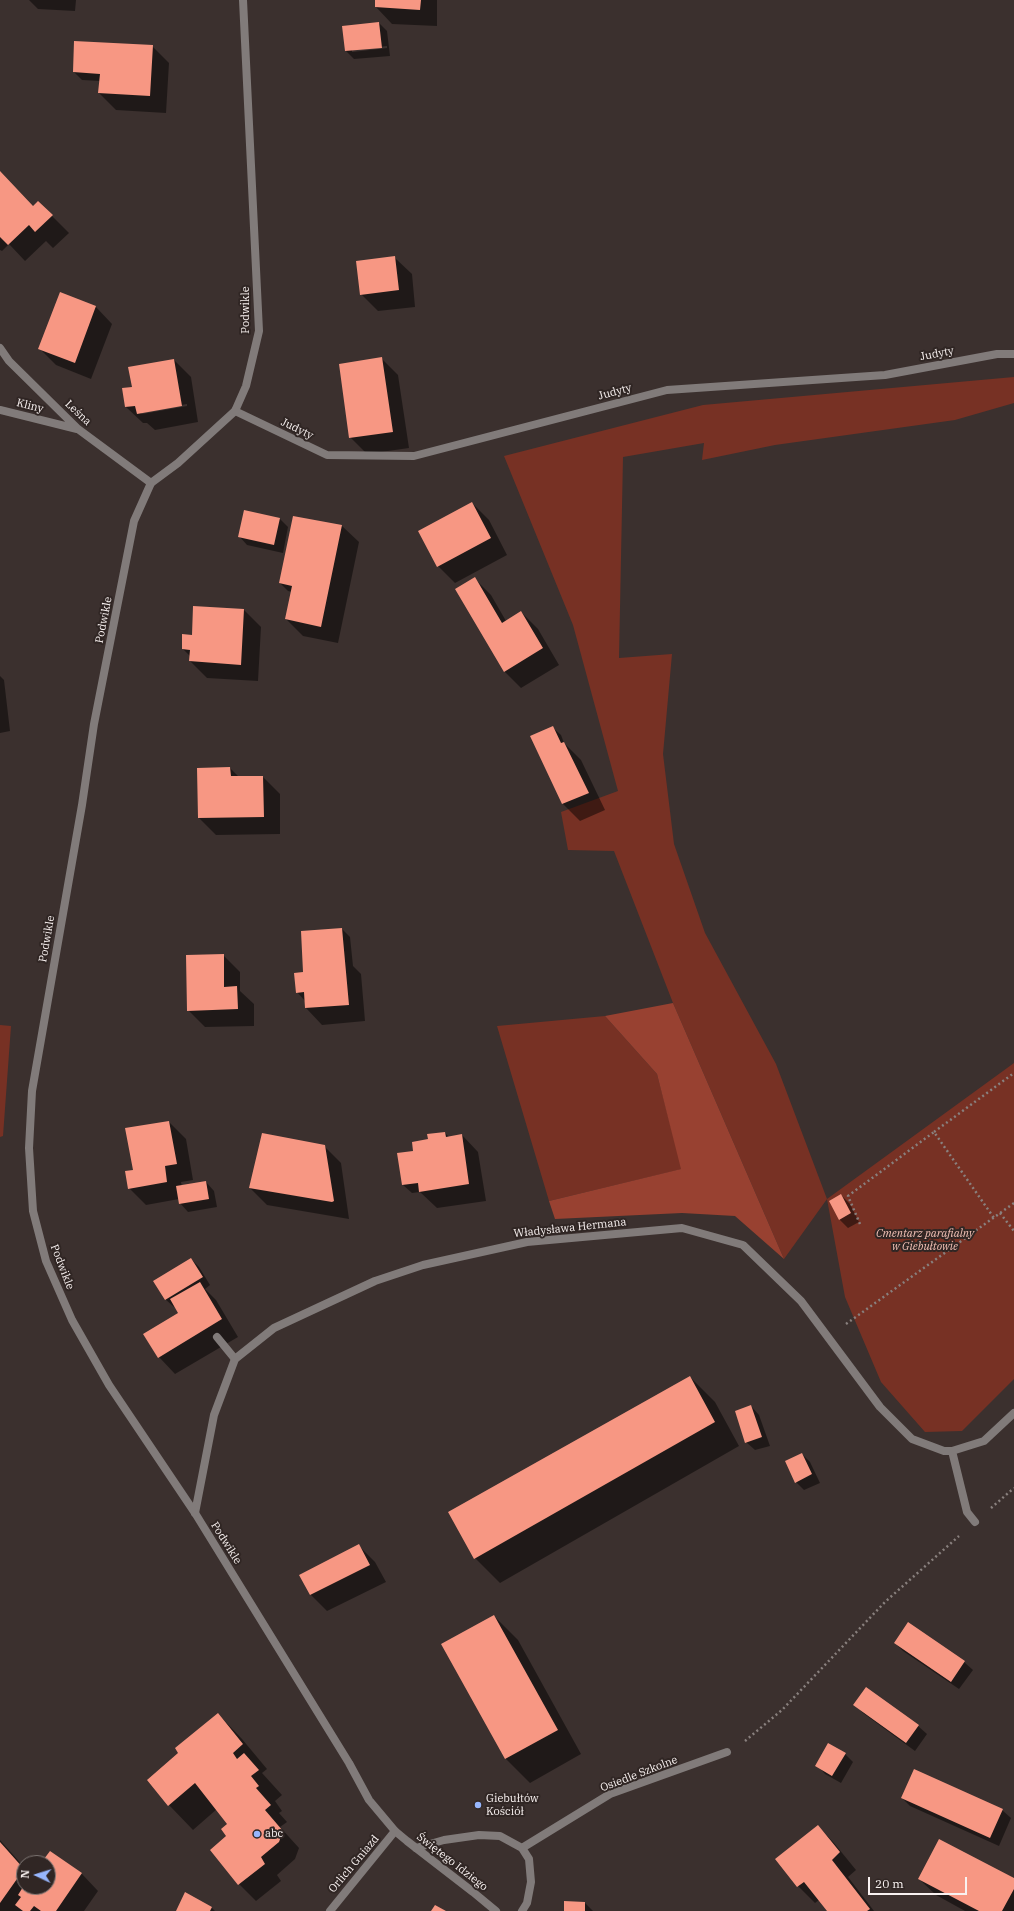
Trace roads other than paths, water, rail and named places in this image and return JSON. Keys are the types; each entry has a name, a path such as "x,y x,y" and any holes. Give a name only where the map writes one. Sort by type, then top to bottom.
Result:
{"street":[{"name":"Podwikle","path":"243,0 259,331 246,386 235,411 178,463 151,483 134,521 94,724 83,798 32,1091 29,1148 33,1211 46,1260 72,1320 109,1384 194,1513 349,1763 369,1800 395,1831"},
{"name":"Leśna","path":"0,348 9,361 78,429 151,483"},
{"name":"Judyty","path":"235,411 327,455 414,456 667,390 886,375 997,354 1014,354"},
{"name":"Kliny","path":"0,410 78,429"},
{"name":"Władysława Hermana","path":"235,1359 274,1328 375,1281 423,1265 527,1242 682,1228 743,1244 801,1301 880,1407 912,1439 944,1451 952,1451 984,1441 1014,1413"},
{"path":"194,1513 214,1415 235,1359 217,1337"},
{"path":"952,1451 967,1512 975,1522"},
{"name":"Osiedle Szkolne","path":"522,1848 610,1794 727,1752"},
{"name":"Świętego Idziego","path":"395,1831 496,1911"},
{"name":"Orlich Gniazd","path":"330,1911 395,1831"},
{"path":"416,1848 444,1840 479,1835 500,1836 522,1848 529,1859 531,1882 527,1904 522,1911"}],"place":[{"name":"Giebułtów Kościół","path":"478,1805"},
{"name":"abc","path":"257,1834"}],"park label":[{"name":"Cmentarz parafialny w Giebułtowie","path":"925,1240"}]}
